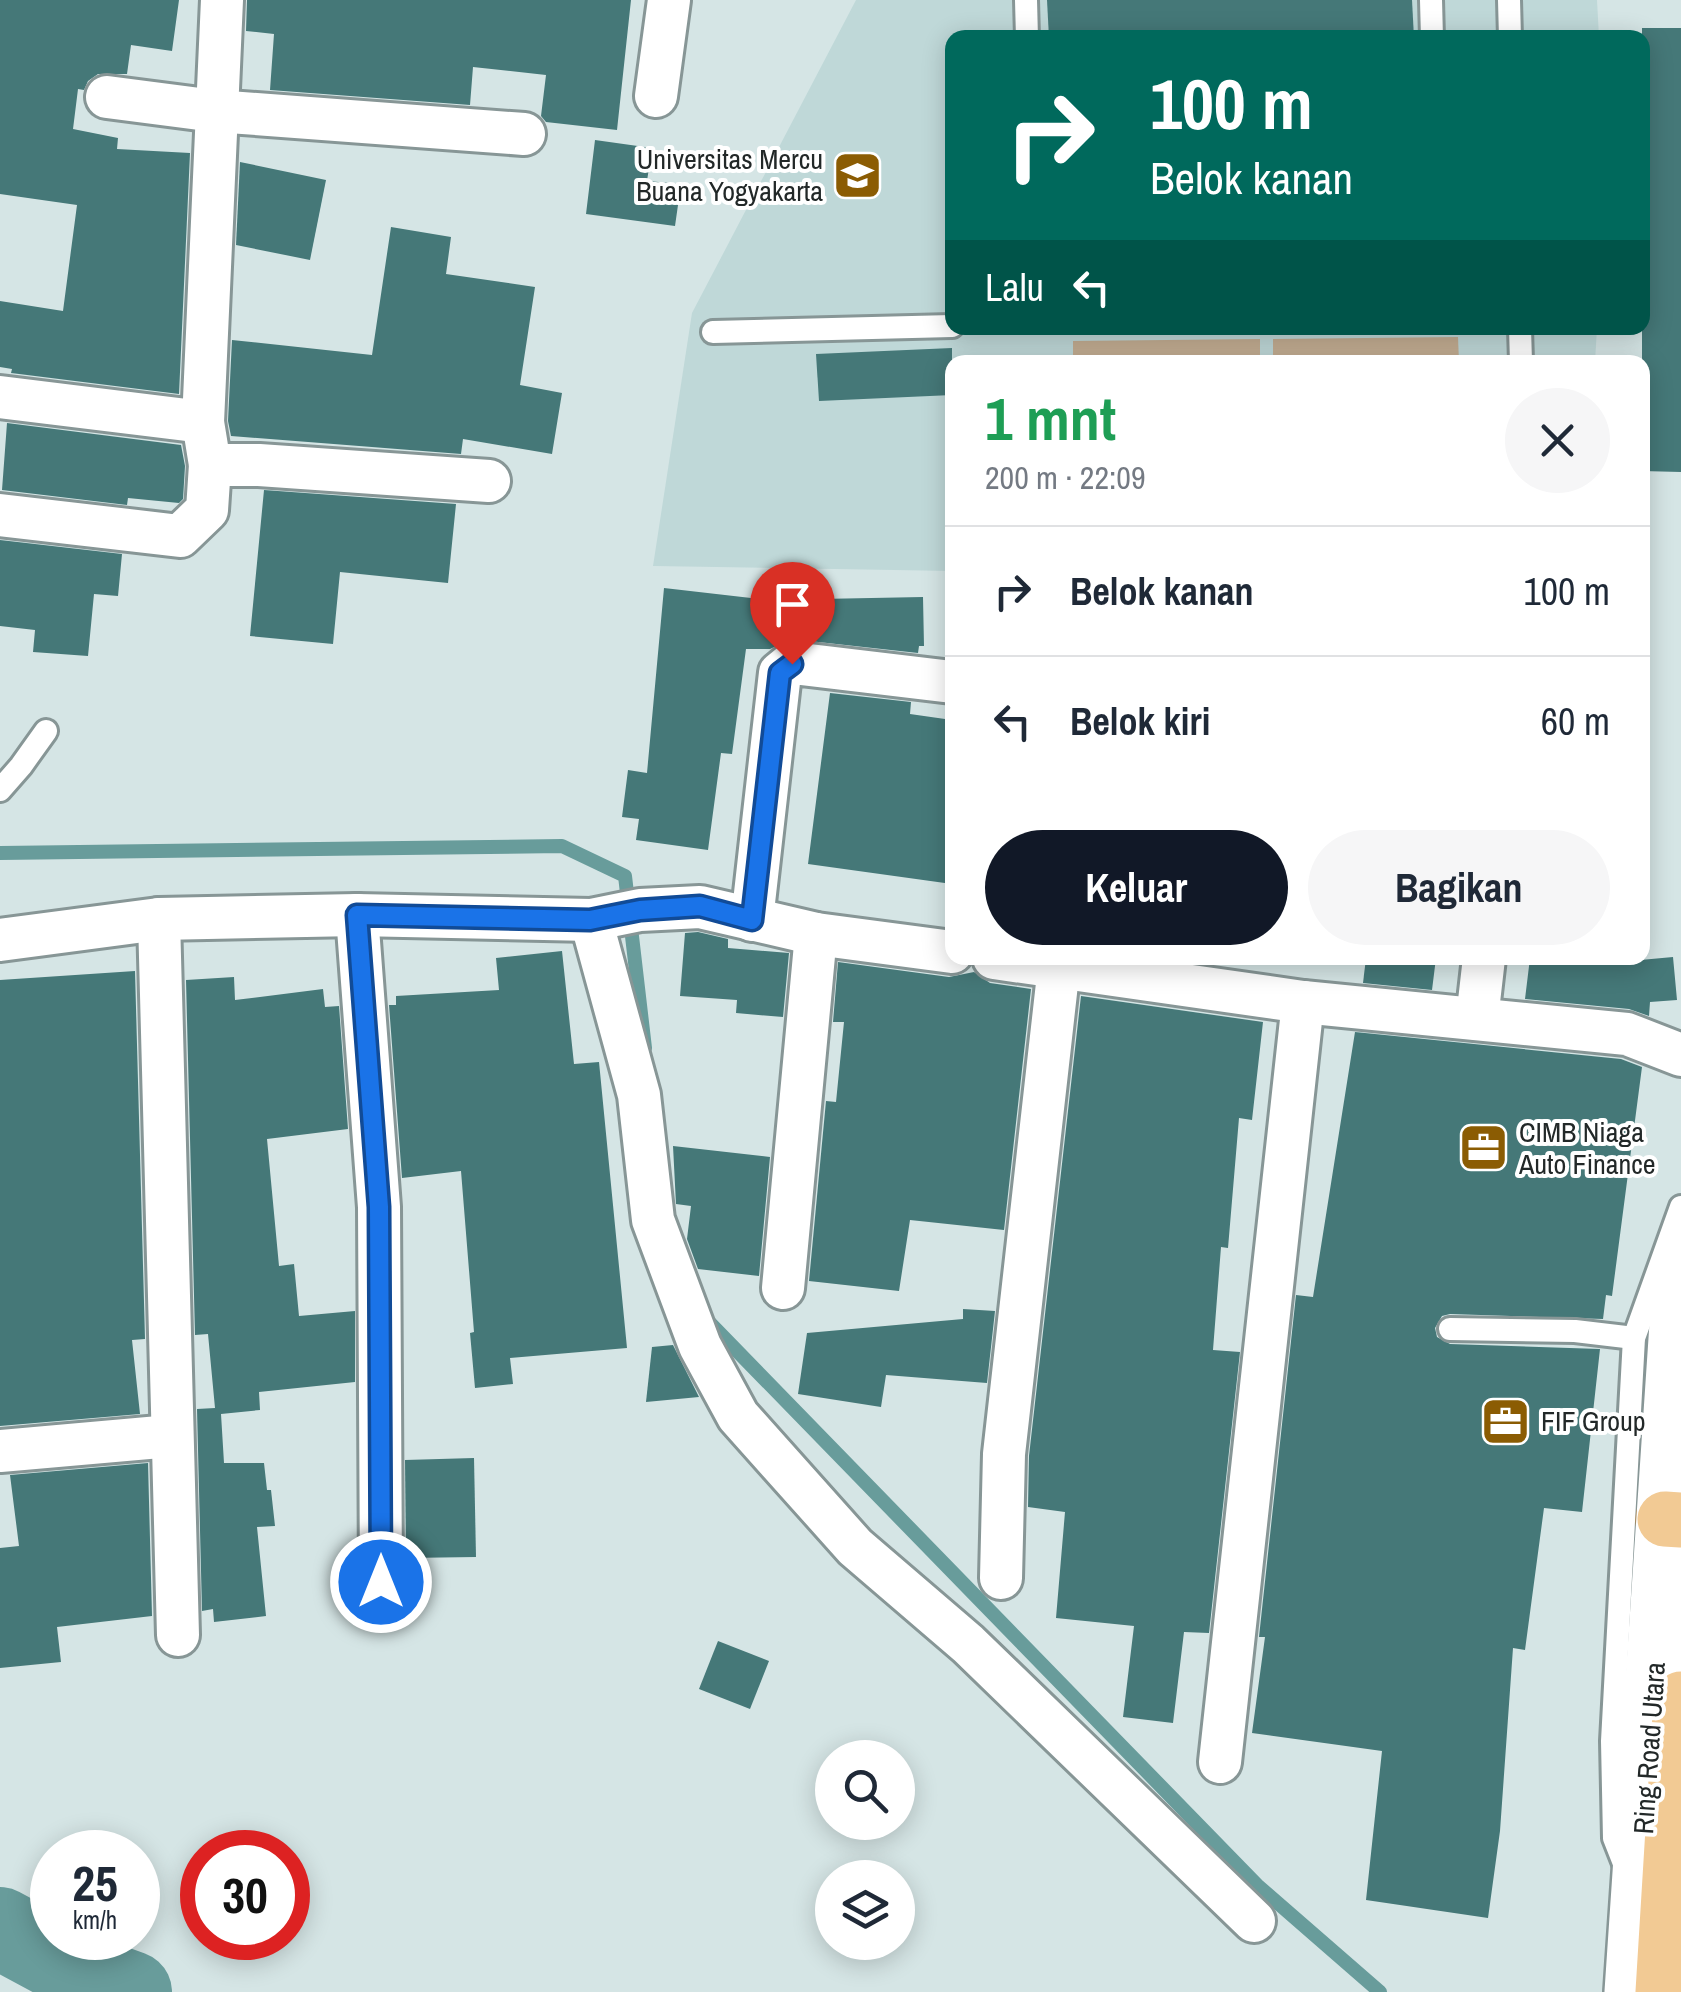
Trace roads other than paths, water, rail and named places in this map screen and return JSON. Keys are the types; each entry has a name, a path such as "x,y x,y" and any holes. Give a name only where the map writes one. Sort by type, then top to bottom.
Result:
{"highway":[{"path":"1648,1985 1681,1699"}],"street":[{"path":"0,515 180,536 207,510 210,465 204,422 222,0"},
{"path":"656,96 669,0"},
{"path":"107,96 216,111 524,134"},
{"path":"0,397 204,422"},
{"path":"210,465 259,464 490,480"},
{"path":"752,920 780,673 792,664 802,664 945,681"},
{"path":"0,940 159,919 357,915 590,920 640,910 700,906 816,934 945,951"},
{"path":"357,915 379,1207 381,1582"},
{"path":"159,919 178,1634"},
{"path":"590,920 639,1095 653,1220 700,1346 738,1416 856,1547 968,1644 1254,1921"},
{"path":"783,1288 816,934"},
{"path":"1051,965 1303,1002 1627,1034 1681,1055"},
{"path":"1477,1019 1483,965"},
{"path":"1001,1578 1004,1454 1059,966"},
{"path":"1220,1762 1303,1002"},
{"name":"Ring Road Utara","path":"1648,1985 1638,1897 1673,1519 1681,1265"},
{"path":"0,1451 171,1436"}],"lane":[{"path":"1026,0 1026,30"},
{"path":"1431,0 1432,30"},
{"path":"1508,0 1510,30"},
{"path":"713,332 945,326"},
{"path":"0,790 46,731"},
{"path":"1638,1897 1614,1838 1612,1741 1634,1338 1681,1207"},
{"path":"1450,1329 1575,1331 1634,1338"}],"waterway":[{"path":"0,853 562,846 625,876 645,1048"},
{"path":"705,1318 1257,1885 1380,1992"},
{"path":"0,1928 95,1979 131,1992"}],"place":[{"name":"Universitas Mercu Buana Yogyakarta","path":"858,175"},
{"name":"CIMB Niaga Auto Finance","path":"1484,1148"},
{"name":"FIF Group","path":"1506,1421"}]}
